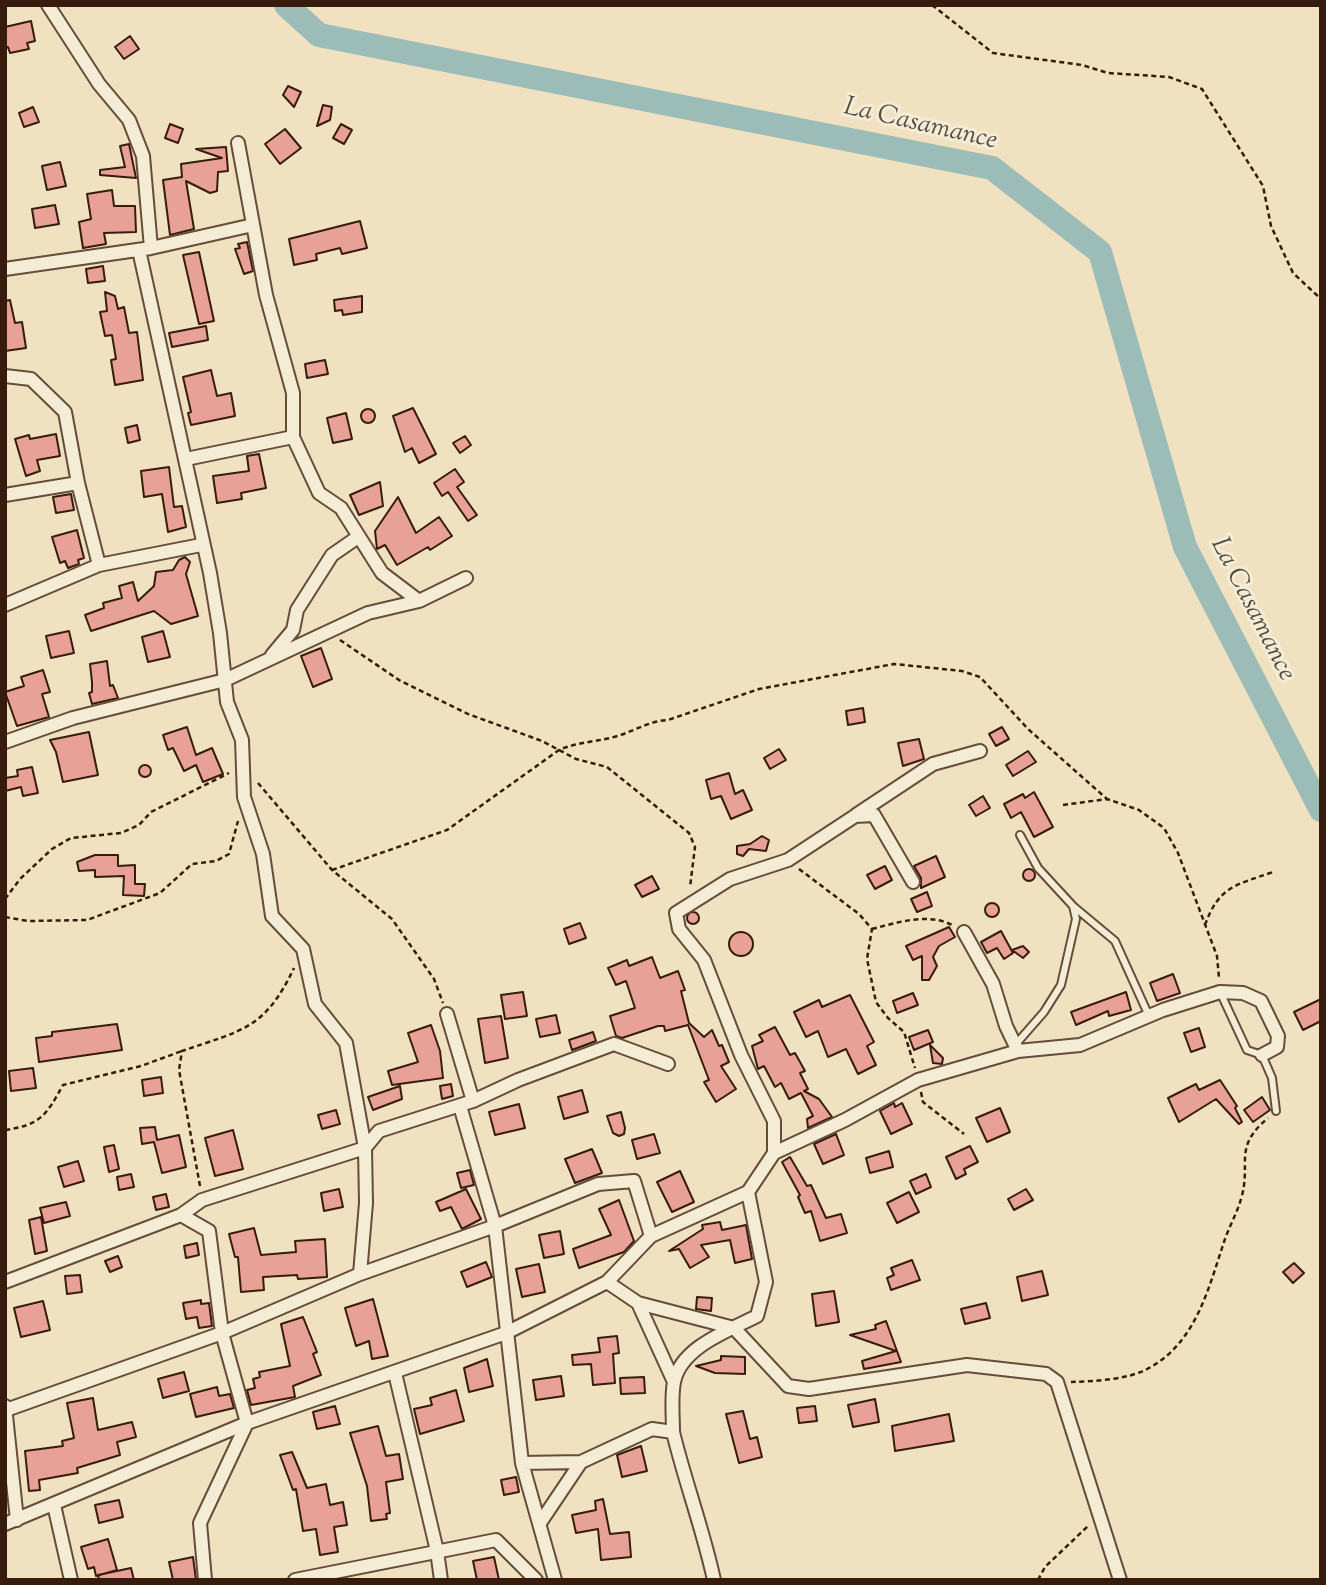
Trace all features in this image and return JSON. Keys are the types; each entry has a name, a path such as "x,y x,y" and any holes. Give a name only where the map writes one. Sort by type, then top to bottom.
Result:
{"street":[{"path":"48,5 99,84 129,120 143,156 145,249 220,634 227,702 242,740 244,797 262,854 272,916 303,949 315,1004 346,1043 365,1148 366,1203 360,1274"},
{"path":"238,143 266,295 293,393 293,436 319,493 341,508 382,573 419,601"},
{"path":"5,269 145,249 254,225"},
{"path":"5,376 31,379 65,412 78,483 99,565"},
{"path":"186,459 293,436"},
{"path":"5,495 78,483"},
{"path":"270,658 293,630 297,610 332,555 358,537"},
{"path":"5,605 99,565 201,545"},
{"path":"5,742 73,718 225,680 368,613 419,601 466,578"},
{"path":"774,1153 774,1121 741,1055 704,960 680,929 676,913 730,879 788,860 933,764 980,751"},
{"path":"855,816 874,815 913,882"},
{"path":"964,932 993,984 1016,1048"},
{"path":"651,1236 634,1181 598,1184 495,1226 360,1274 222,1333 6,1408 11,1522 247,1423 506,1333 607,1282 651,1236 748,1192 774,1153 845,1120 918,1080 1016,1048 1080,1045 1149,1016 1220,992 1243,993 1261,1000 1278,1036 1277,1047 1262,1055"},
{"path":"447,1014 495,1226 523,1463 555,1580"},
{"path":"5,1282 181,1215 202,1200 365,1148 379,1131 466,1104 518,1080 614,1044 668,1064"},
{"path":"712,1576 705,1533 682,1469 673,1432 674,1382 683,1361 712,1339 757,1316 766,1282 748,1192"},
{"path":"181,1215 209,1231 222,1333 247,1423 200,1523 205,1580"},
{"path":"607,1282 638,1303 734,1328 788,1386 809,1389 967,1365 1046,1374 1057,1382 1120,1580"},
{"path":"638,1303 674,1382"},
{"path":"395,1373 437,1550 441,1580"},
{"path":"523,1463 581,1462 652,1429 673,1432"},
{"path":"540,1523 581,1462"},
{"path":"54,1505 71,1580"},
{"path":"295,1580 496,1540 536,1580"}],"lane":[{"path":"1020,835 1038,868 1073,906 1115,941 1149,1016"},
{"path":"1016,1048 1061,985 1076,919 1073,906"},
{"path":"1220,992 1247,1049 1262,1055 1272,1078 1276,1111"}],"path":[{"path":"932,5 993,53 1082,65 1108,73 1169,77 1202,89 1264,186 1271,226 1293,273 1321,299"},
{"path":"326,631 399,680 468,714 559,750 576,760 607,767 690,833 695,848 688,905"},
{"path":"332,870 447,830 559,750 577,742 615,737 652,721 668,720 759,689 894,664 962,671 981,677 1028,729 1107,799 1139,810 1164,828 1178,853 1217,956 1220,992"},
{"path":"5,899 20,879 44,856 71,838 121,833 139,824 151,812 243,766 332,870 392,919 434,979 447,1014"},
{"path":"1063,805 1107,799"},
{"path":"5,917 28,921 87,920 160,894 192,864 216,861 229,854 238,820"},
{"path":"788,860 859,914 872,929"},
{"path":"1205,925 1214,901 1238,884 1273,873"},
{"path":"872,929 907,920 941,919 964,932"},
{"path":"872,929 867,958 876,1002 888,1018 904,1032 923,1102 964,1135"},
{"path":"5,1130 30,1126 46,1113 63,1085 141,1066 233,1034 266,1015 279,999 303,949"},
{"path":"182,1051 179,1070 202,1200"},
{"path":"1057,1382 1099,1380 1148,1369 1179,1346 1207,1296 1242,1197 1244,1154 1252,1131 1276,1111"},
{"path":"1038,1580 1045,1567 1100,1515"}],"building":[{"path":"31,21 35,41 27,43 29,49 10,53 8,47 5,48 5,27"},
{"path":"130,36 139,49 124,59 115,47"},
{"path":"288,86 301,92 294,107 283,95"},
{"path":"323,105 332,107 330,120 317,126"},
{"path":"33,107 39,122 24,127 19,113"},
{"path":"170,124 183,129 178,143 165,138"},
{"path":"341,124 352,130 344,144 333,138"},
{"path":"285,129 301,148 280,164 265,144"},
{"path":"129,144 136,178 100,175 100,170 125,167 120,146"},
{"path":"226,147 228,171 218,172 217,191 210,193 186,181 194,229 170,235 163,180 182,177 181,164 222,158 196,149"},
{"path":"60,162 66,186 47,190 42,166"},
{"path":"112,190 114,206 135,206 136,232 104,233 106,244 83,248 79,222 91,219 87,194"},
{"path":"55,205 59,224 35,228 32,209"},
{"path":"360,221 367,248 342,254 340,248 316,254 317,260 294,265 289,239"},
{"path":"247,242 253,271 244,274 235,249 240,248 238,244"},
{"path":"199,252 214,321 199,324 183,255"},
{"path":"103,266 105,281 88,283 86,269"},
{"path":"105,292 115,296 118,309 124,307 129,333 137,332 143,380 115,385 111,360 116,359 112,335 105,336 100,312 107,311"},
{"path":"362,296 362,312 343,315 342,310 335,311 334,300"},
{"path":"10,300 15,323 22,322 26,348 5,351 5,301"},
{"path":"206,326 208,340 172,347 169,333"},
{"path":"325,360 328,374 307,378 305,364"},
{"path":"211,370 217,396 231,393 235,416 191,425 188,413 191,412 183,377"},
{"path":"413,408 436,454 419,463 412,448 405,452 393,416"},
{"path":"368,409 373,411 373,421 368,423 363,421 361,416 363,411"},
{"path":"346,413 352,439 333,443 327,418"},
{"path":"137,425 140,440 128,443 125,428"},
{"path":"56,434 60,456 37,460 40,471 26,476 15,439 29,435 30,439"},
{"path":"465,436 471,445 460,453 453,443"},
{"path":"259,454 266,488 241,493 242,499 217,503 213,476 249,471 247,456"},
{"path":"169,467 174,507 182,506 186,527 168,532 162,494 144,497 141,471"},
{"path":"455,469 464,482 457,487 477,515 468,521 448,492 442,496 434,483"},
{"path":"380,482 383,506 359,515 350,495"},
{"path":"71,494 74,510 56,513 53,497"},
{"path":"398,497 416,533 439,517 452,536 430,550 428,547 397,565 385,545 377,549 375,531"},
{"path":"77,530 84,558 78,560 79,564 68,568 65,561 60,563 52,537"},
{"path":"185,557 190,562 186,574 198,616 171,624 154,611 91,631 85,615 104,608 103,603 122,598 119,586 133,582 138,601 154,586 156,572 173,570 179,560"},
{"path":"69,631 74,653 51,658 46,636"},
{"path":"163,631 170,657 148,662 142,637"},
{"path":"321,648 332,679 313,687 301,656"},
{"path":"107,661 110,686 113,685 118,698 92,704 89,693 92,692 90,664"},
{"path":"43,670 50,692 42,694 49,717 17,726 5,692 24,686 21,677"},
{"path":"863,708 865,722 848,725 846,711"},
{"path":"187,727 196,755 212,748 223,774 203,782 196,765 184,771 173,748 168,750 163,735"},
{"path":"1002,727 1009,739 996,746 989,734"},
{"path":"89,732 98,775 63,782 56,752 50,740"},
{"path":"919,739 924,759 903,766 898,743"},
{"path":"779,749 786,760 770,769 764,758"},
{"path":"1028,751 1036,762 1013,776 1006,765"},
{"path":"145,765 151,771 145,777 139,771"},
{"path":"32,767 38,793 23,796 21,787 5,791 5,778 18,776 17,770"},
{"path":"729,773 735,794 743,790 752,810 731,819 721,796 711,799 706,780"},
{"path":"1034,792 1053,827 1034,837 1021,812 1011,818 1004,804 1023,794 1025,798"},
{"path":"983,796 990,808 976,816 969,805"},
{"path":"762,836 769,840 766,851 749,849 743,856 737,854 737,846 750,844"},
{"path":"95,855 118,855 118,866 135,865 135,884 145,884 144,896 123,895 124,876 95,877 95,870 79,871 77,862"},
{"path":"936,856 945,877 921,888 921,878 914,866"},
{"path":"885,866 892,880 875,889 867,875"},
{"path":"1029,869 1035,875 1029,881 1023,875"},
{"path":"652,876 659,889 642,897 635,885"},
{"path":"927,892 932,906 917,912 911,899"},
{"path":"992,903 997,905 997,915 992,917 987,915 985,910 987,905"},
{"path":"693,912 699,918 693,924 687,918"},
{"path":"580,923 586,938 569,944 564,929"},
{"path":"949,927 955,937 939,946 933,957 937,966 929,980 922,980 922,956 913,960 906,946"},
{"path":"1001,931 1013,953 1004,959 997,948 987,953 981,942"},
{"path":"736,932 746,932 753,939 753,949 746,956 736,956 729,949 729,939"},
{"path":"1023,946 1029,952 1023,958 1012,950"},
{"path":"652,957 660,978 678,971 685,990 681,991 689,1023 704,1037 712,1030 719,1046 722,1045 729,1062 721,1066 736,1089 716,1102 704,1082 709,1080 688,1025 665,1031 664,1026 658,1026 622,1038 616,1036 610,1016 635,1008 626,981 616,985 608,968 627,960 629,966"},
{"path":"1173,974 1180,993 1157,1001 1150,983"},
{"path":"523,992 527,1016 505,1019 501,995"},
{"path":"1126,992 1131,1010 1109,1016 1108,1011 1076,1025 1071,1012"},
{"path":"913,993 918,1005 897,1013 893,1001"},
{"path":"850,995 874,1042 867,1046 876,1065 858,1074 846,1049 828,1057 818,1031 806,1037 794,1012 819,1000 822,1007"},
{"path":"1321,999 1321,1021 1303,1030 1294,1012"},
{"path":"556,1015 560,1033 540,1037 536,1019"},
{"path":"501,1016 508,1058 485,1063 478,1019"},
{"path":"117,1024 122,1050 39,1062 36,1038 52,1036 52,1032"},
{"path":"431,1025 440,1051 443,1078 392,1085 388,1071 418,1062 408,1033"},
{"path":"775,1027 790,1055 795,1053 805,1071 800,1073 808,1089 804,1091 819,1099 832,1117 808,1128 807,1119 813,1116 801,1093 789,1099 781,1083 775,1087 764,1066 758,1069 752,1046 763,1041 759,1035"},
{"path":"1199,1028 1205,1047 1191,1052 1184,1033"},
{"path":"928,1030 933,1042 914,1050 909,1037"},
{"path":"593,1032 596,1041 572,1050 569,1040"},
{"path":"930,1045 943,1058 942,1064 933,1063"},
{"path":"33,1068 36,1088 11,1091 9,1071"},
{"path":"161,1077 163,1093 144,1096 142,1080"},
{"path":"1220,1080 1237,1106 1235,1108 1242,1122 1239,1124 1216,1099 1179,1122 1168,1098 1196,1084 1199,1090"},
{"path":"451,1084 453,1096 442,1099 440,1086"},
{"path":"400,1086 402,1099 373,1110 368,1097"},
{"path":"582,1090 588,1112 564,1119 558,1097"},
{"path":"1262,1097 1270,1110 1253,1122 1244,1110"},
{"path":"894,1103 895,1107 902,1103 912,1124 891,1134 880,1111"},
{"path":"519,1104 525,1128 495,1135 489,1112"},
{"path":"1000,1108 1010,1132 987,1142 976,1118"},
{"path":"336,1110 340,1124 322,1129 318,1115"},
{"path":"621,1112 625,1128 624,1134 619,1136 613,1133 607,1116"},
{"path":"155,1127 157,1140 179,1135 186,1167 162,1173 154,1142 142,1144 140,1128"},
{"path":"233,1130 243,1169 215,1176 205,1138"},
{"path":"654,1134 660,1153 637,1159 632,1140"},
{"path":"836,1134 844,1155 823,1164 814,1144"},
{"path":"114,1145 119,1169 109,1172 104,1147"},
{"path":"970,1146 978,1162 964,1169 966,1174 956,1179 946,1157"},
{"path":"592,1149 602,1173 575,1183 565,1159"},
{"path":"889,1151 893,1167 870,1173 866,1158"},
{"path":"790,1157 807,1186 811,1185 826,1218 841,1214 847,1233 820,1241 811,1211 805,1213 798,1197 800,1195 782,1162"},
{"path":"78,1161 84,1181 64,1187 58,1167"},
{"path":"470,1170 474,1185 461,1188 457,1173"},
{"path":"680,1171 694,1202 672,1212 657,1182"},
{"path":"131,1174 134,1187 119,1190 117,1177"},
{"path":"926,1174 931,1187 916,1194 910,1181"},
{"path":"339,1189 343,1207 324,1211 321,1193"},
{"path":"466,1189 481,1219 462,1229 451,1207 440,1211 436,1202"},
{"path":"1026,1189 1033,1200 1014,1210 1008,1199"},
{"path":"909,1192 919,1212 897,1223 887,1203"},
{"path":"166,1194 169,1207 156,1210 153,1197"},
{"path":"619,1200 634,1241 624,1252 579,1268 573,1249 611,1235 599,1209"},
{"path":"66,1202 70,1216 44,1223 40,1208"},
{"path":"41,1217 47,1251 35,1254 29,1220"},
{"path":"720,1222 722,1230 746,1225 752,1259 735,1263 730,1240 701,1245 709,1257 690,1268 679,1249 669,1251 703,1229 702,1225"},
{"path":"254,1228 261,1255 296,1252 295,1241 325,1239 327,1277 263,1277 264,1290 241,1292 238,1257 235,1257 229,1234"},
{"path":"560,1231 564,1254 544,1258 539,1235"},
{"path":"197,1243 199,1255 186,1258 184,1246"},
{"path":"118,1256 122,1267 110,1272 105,1261"},
{"path":"912,1260 920,1280 891,1290 887,1278 894,1275 891,1268"},
{"path":"486,1262 492,1277 467,1287 461,1272"},
{"path":"1294,1263 1304,1273 1293,1283 1283,1272"},
{"path":"539,1264 545,1292 522,1297 516,1269"},
{"path":"1042,1271 1048,1295 1022,1301 1017,1277"},
{"path":"80,1275 82,1292 67,1294 65,1276"},
{"path":"834,1291 839,1322 816,1326 812,1294"},
{"path":"697,1297 712,1298 711,1311 696,1309"},
{"path":"373,1299 388,1356 372,1359 369,1341 356,1346 345,1308"},
{"path":"201,1300 201,1304 209,1303 212,1326 199,1328 197,1317 186,1319 183,1303"},
{"path":"43,1301 50,1330 21,1337 14,1308"},
{"path":"986,1303 990,1318 965,1324 961,1309"},
{"path":"303,1317 317,1352 313,1354 321,1375 293,1386 295,1397 251,1405 247,1390 255,1388 253,1379 260,1377 259,1372 290,1366 281,1324"},
{"path":"886,1321 901,1362 864,1369 862,1361 896,1351 850,1335 876,1329 875,1325"},
{"path":"617,1336 619,1353 613,1354 615,1383 593,1385 591,1364 573,1365 572,1355 600,1352 598,1338"},
{"path":"721,1356 745,1357 745,1374 715,1373 696,1366 721,1360"},
{"path":"487,1359 493,1386 469,1392 464,1368"},
{"path":"184,1372 189,1391 163,1398 158,1379"},
{"path":"561,1376 564,1396 536,1400 533,1380"},
{"path":"644,1377 645,1393 621,1394 620,1378"},
{"path":"217,1387 219,1396 230,1394 234,1408 196,1417 190,1394"},
{"path":"456,1390 464,1421 420,1434 414,1409 432,1405 430,1398"},
{"path":"93,1398 98,1430 132,1422 136,1437 117,1442 120,1455 77,1468 78,1473 39,1480 40,1490 29,1491 25,1451 63,1446 62,1441 74,1438 67,1403"},
{"path":"875,1399 879,1422 853,1427 848,1405"},
{"path":"335,1406 340,1424 317,1429 313,1412"},
{"path":"815,1406 817,1421 799,1423 797,1408"},
{"path":"743,1411 750,1439 757,1437 762,1457 739,1463 726,1414"},
{"path":"949,1414 954,1441 895,1451 892,1426"},
{"path":"378,1426 386,1456 399,1454 403,1479 386,1482 390,1513 386,1514 387,1519 371,1521 367,1486 350,1433"},
{"path":"641,1446 647,1471 622,1477 617,1455"},
{"path":"292,1452 307,1488 326,1484 330,1505 343,1502 347,1525 334,1527 338,1552 320,1555 316,1529 303,1531 296,1489 293,1490 280,1455"},
{"path":"516,1477 519,1492 504,1495 501,1480"},
{"path":"603,1499 610,1534 629,1532 631,1557 601,1560 598,1529 576,1533 572,1515 596,1510 595,1501"},
{"path":"119,1500 123,1517 99,1523 95,1505"},
{"path":"108,1539 117,1570 96,1576 94,1567 88,1569 81,1547"},
{"path":"193,1557 196,1580 173,1580 169,1562"},
{"path":"494,1557 499,1580 477,1580 473,1561"},
{"path":"131,1568 134,1580 99,1580 98,1575"}],"waterway":[{"name":"La Casamance","path":"286,5 319,35 992,168 1100,252 1185,547 1321,810"}]}
